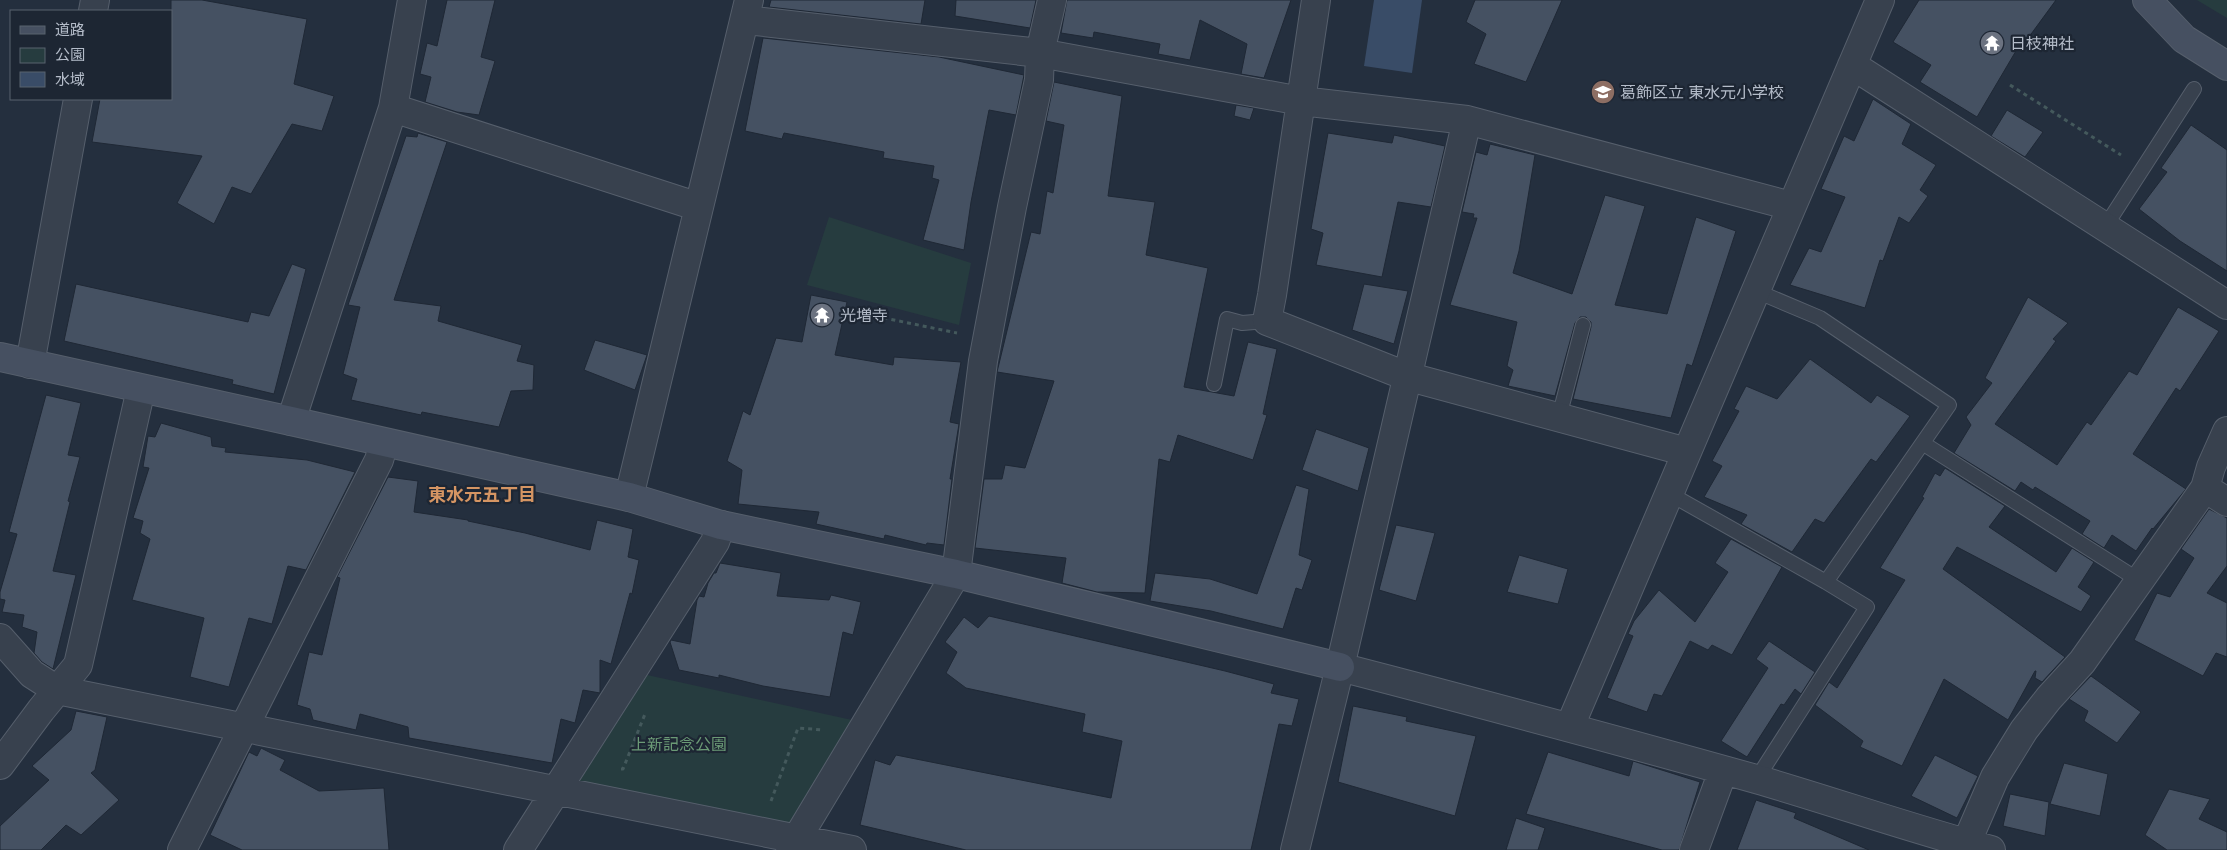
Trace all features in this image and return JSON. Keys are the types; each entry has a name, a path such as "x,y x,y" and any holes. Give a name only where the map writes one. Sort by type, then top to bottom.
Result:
{"street":[{"path":"291,421 393,108 412,0"},
{"path":"799,836 956,574 983,361 1012,207 1039,80 1040,53 1052,0"},
{"path":"1316,0 1267,321 1406,376 1687,452"},
{"path":"1570,726 1880,0"},
{"path":"2146,0 2184,39 2227,66"},
{"path":"629,498 748,10 1040,53 1301,101 1467,120 1791,206"},
{"path":"1852,65 2227,305"},
{"path":"30,364 78,100"},
{"path":"393,108 699,207"},
{"path":"1295,850 1340,667 1406,376 1467,120"},
{"path":"0,357 629,498 721,525 956,574 1340,667 1570,726 1756,780 1923,832 1979,847 1995,777 2024,730 2049,698 2082,662 2140,581 2216,495 2211,466 2227,431"},
{"path":"0,765 78,665 141,389"},
{"path":"182,850 379,460 384,443"},
{"path":"518,850 715,542 721,525"},
{"path":"0,638 32,674 57,690 556,790 799,836 852,850"},
{"path":"1694,850 1722,771"}],"lane":[{"path":"2105,227 2194,89"},
{"path":"1756,291 1820,318 1950,405 1826,582"},
{"path":"1214,384 1227,319 1242,323 1267,321"},
{"path":"1559,417 1583,324"},
{"path":"1924,444 2140,581"},
{"path":"1670,494 1867,607 1756,780"}],"path":[{"path":"2010,85 2143,169"},
{"path":"860,313 987,340"},
{"path":"799,836 769,809 798,728 861,734"}],"green space":[{"path":"2197,0 2227,0 2227,18"},
{"path":"829,217 971,263 959,325 807,285"},
{"name":"上新記念公園","path":"638,673 852,720 792,831 570,782"}],"water":[{"path":"1374,0 1422,0 1412,73 1364,66"}],"building":[{"path":"171,0 202,0 307,19 294,84 334,96 322,131 292,124 251,194 232,187 214,224 177,203 202,156 92,142 100,100 172,100"},
{"path":"447,0 495,0 481,57 495,61 479,115 457,112 425,102 431,77 420,74 427,43 437,46"},
{"path":"771,0 925,0 921,24 769,7"},
{"path":"956,0 1036,0 1030,28 955,16"},
{"path":"1067,0 1291,0 1264,78 1241,74 1247,44 1200,20 1190,60 1158,54 1160,44 1094,32 1093,38 1061,33"},
{"path":"1475,0 1562,0 1526,82 1474,64 1486,34 1466,22"},
{"path":"1919,0 2056,0 2026,41 2023,39 1977,117 1920,82 1931,65 1893,42"},
{"path":"763,38 939,57 1024,75 1016,115 989,110 971,202 964,250 923,240 939,180 932,178 934,166 883,158 884,152 784,133 782,139 745,131"},
{"path":"1054,82 1122,96 1108,196 1155,202 1146,255 1208,268 1184,387 1234,396 1248,342 1277,349 1263,414 1267,415 1253,460 1178,435 1170,462 1159,459 1145,593 1097,592 1062,583 1066,558 975,548 984,479 1002,479 1005,465 1025,468 1054,381 997,372 1031,232 1040,234 1047,191 1053,193 1064,125 1046,121"},
{"path":"1873,99 1911,124 1902,144 1936,165 1920,190 1928,196 1909,223 1899,217 1883,261 1880,260 1865,308 1790,285 1809,248 1821,252 1845,197 1821,189 1844,136 1854,141"},
{"path":"1236,105 1254,108 1250,120 1234,116"},
{"path":"2007,110 2043,132 2025,157 1991,136"},
{"path":"2191,125 2227,150 2227,271 2180,241 2139,209 2167,172 2161,168"},
{"path":"418,133 447,142 394,300 441,306 438,321 522,345 517,361 534,365 533,390 511,391 499,427 422,412 421,415 351,400 357,379 343,374 360,307 348,305 406,136 417,137"},
{"path":"1328,133 1392,143 1394,135 1445,146 1431,207 1398,202 1382,277 1316,265 1323,233 1311,229"},
{"path":"1490,144 1535,155 1519,251 1513,273 1572,294 1605,195 1645,206 1615,305 1667,314 1696,217 1736,231 1692,366 1687,364 1671,418 1573,399 1591,327 1591,322 1586,317 1580,317 1575,323 1555,396 1508,386 1513,370 1507,366 1517,322 1450,305 1477,218 1473,218 1474,214 1462,212 1476,152 1487,155"},
{"path":"292,264 306,269 274,394 232,384 233,380 64,341 76,284 248,322 251,312 269,316"},
{"path":"1364,284 1408,291 1394,344 1352,330"},
{"path":"811,295 847,302 835,355 893,365 894,357 961,362 950,422 959,424 950,479 952,479 944,545 927,543 926,545 885,535 884,539 816,524 819,512 738,504 742,470 727,461 743,411 750,415 776,338 802,342"},
{"path":"2028,297 2068,323 2053,339 2056,341 1995,424 2057,465 2087,422 2091,425 2129,371 2137,375 2178,307 2219,331 2180,391 2176,388 2133,454 2186,489 2152,528 2136,551 2112,535 2104,548 2082,534 2090,521 2035,487 2033,490 2021,482 2015,491 1954,453 1971,425 1966,417 1992,383 1985,378"},
{"path":"595,340 647,355 635,390 584,370"},
{"path":"1810,359 1871,403 1877,395 1910,416 1876,462 1871,459 1824,523 1815,519 1792,552 1741,524 1747,515 1704,497 1722,466 1712,461 1739,411 1734,409 1746,386 1777,399"},
{"path":"46,395 81,403 68,455 80,457 68,501 70,502 53,571 76,575 53,669 42,662 34,653 37,632 22,627 24,615 2,612 5,600 0,599 0,592 17,534 9,532"},
{"path":"161,423 211,437 212,446 226,448 225,452 307,460 355,472 306,570 288,566 272,624 249,618 229,687 190,677 204,618 132,600 150,539 140,533 143,521 133,518 149,468 143,467 148,436 155,437"},
{"path":"1316,429 1369,448 1358,491 1302,470"},
{"path":"1945,468 2005,506 1989,527 2056,572 2072,548 2094,562 2078,587 2091,596 2081,612 1957,547 1943,569 2065,657 2042,682 2035,678 2035,671 2008,720 1944,679 1902,766 1860,747 1863,741 1815,705 1829,682 1837,688 1905,580 1880,568 1924,498 1922,497 1935,473 1940,476"},
{"path":"388,477 418,481 414,512 468,520 590,550 597,520 633,529 628,557 639,560 632,594 630,593 611,664 600,660 600,693 583,690 575,723 561,719 552,763 409,738 408,727 360,714 356,730 313,720 310,709 297,705 309,652 322,655 340,578 337,577"},
{"path":"1296,485 1309,489 1299,555 1312,560 1302,590 1296,588 1283,629 1211,611 1150,601 1155,573 1210,579 1257,594"},
{"path":"2209,509 2227,518 2227,566 2207,593 2227,603 2227,657 2216,653 2203,676 2134,640 2157,593 2170,597 2194,558 2181,549"},
{"path":"1396,525 1435,533 1416,601 1379,590"},
{"path":"1731,539 1782,567 1732,655 1712,645 1708,650 1690,641 1662,696 1654,694 1647,712 1607,698 1633,636 1628,634 1634,621 1659,590 1695,622 1728,572 1715,563"},
{"path":"1519,555 1568,569 1558,604 1507,592"},
{"path":"720,563 781,573 777,596 829,600 831,595 861,602 853,635 843,632 830,697 763,686 719,675 719,678 679,670 670,642 671,640 690,644 697,600 699,596 704,597 708,583 714,573 716,573"},
{"path":"989,616 1274,684 1271,693 1299,699 1292,726 1279,724 1251,850 966,850 860,825 875,760 890,765 896,755 1111,798 1122,741 1082,732 1085,714 966,688 946,673 957,652 945,642 964,617 978,628"},
{"path":"1769,641 1815,672 1801,694 1795,689 1784,705 1781,704 1747,757 1721,741 1768,668 1756,659"},
{"path":"2091,676 2141,712 2117,743 2084,721 2088,711 2069,699"},
{"path":"1353,706 1407,717 1406,721 1476,736 1455,816 1338,782"},
{"path":"76,711 107,717 95,770 91,773 119,800 81,835 66,825 41,850 0,850 0,826 49,780 32,766 71,730"},
{"path":"261,748 285,760 280,770 319,791 384,788 389,850 242,850 210,835 249,752 257,756"},
{"path":"1548,752 1629,776 1633,761 1700,782 1679,850 1662,850 1526,814"},
{"path":"1935,755 1978,776 1957,818 1911,796"},
{"path":"2064,763 2108,774 2100,816 2050,804"},
{"path":"2169,789 2210,799 2199,819 2227,832 2227,850 2167,850 2145,835"},
{"path":"2010,794 2049,802 2045,836 2003,826"},
{"path":"1756,800 1796,813 1794,818 1869,850 1737,850"},
{"path":"1516,818 1545,828 1538,850 1506,850"}],"place":[{"name":"日枝神社","path":"1992,43"},
{"name":"葛飾区立 東水元小学校","path":"1603,92"},
{"name":"光増寺","path":"822,315"}],"district":[{"name":"東水元五丁目","path":"482,495"}]}
